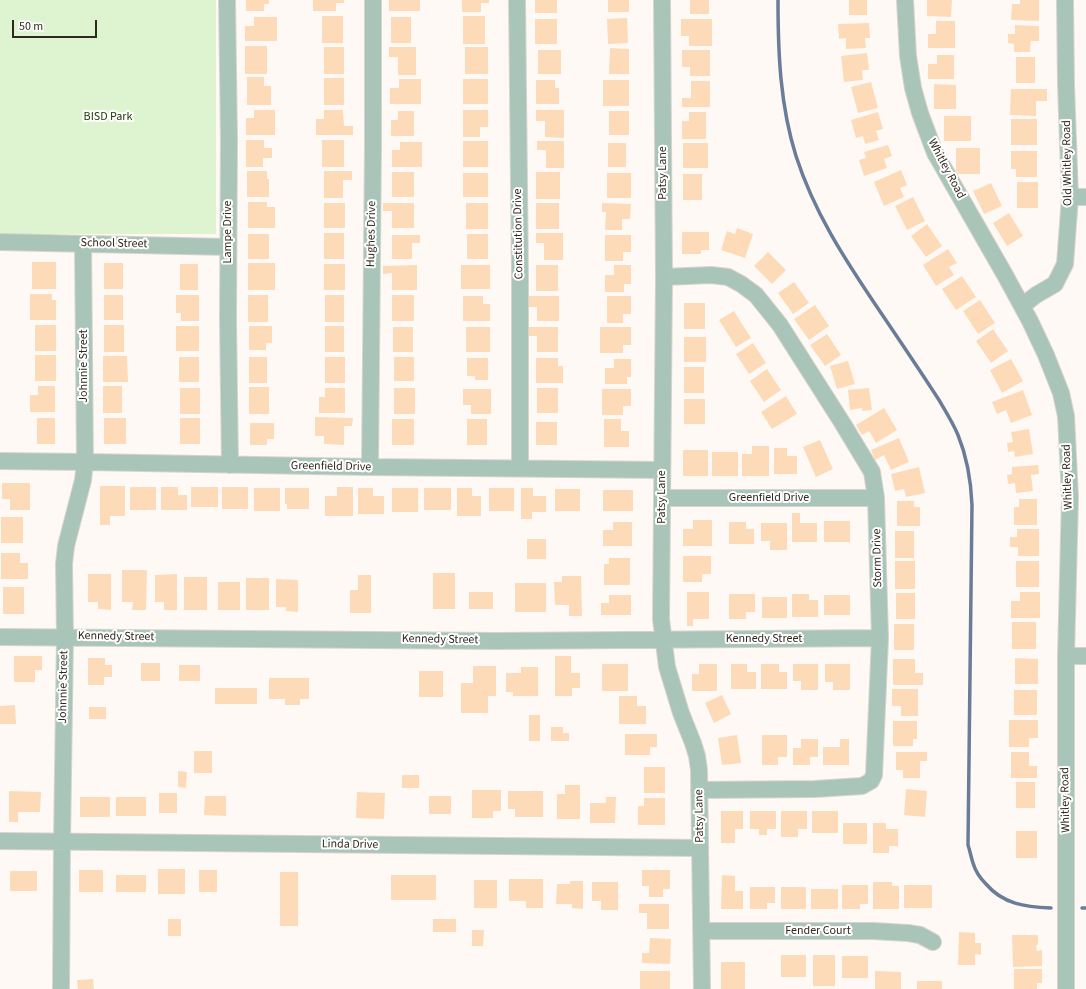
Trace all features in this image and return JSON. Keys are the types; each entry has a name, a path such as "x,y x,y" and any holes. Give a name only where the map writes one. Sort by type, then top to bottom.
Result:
{"street":[{"name":"Lampe Drive","path":"227,0 230,465"},
{"name":"Hughes Drive","path":"370,467 373,0"},
{"name":"Constitution Drive","path":"517,0 520,277 520,468"},
{"name":"Patsy Lane","path":"662,0 664,277 661,619 667,667 681,713 693,743 699,770 702,989"},
{"name":"Whitley Road","path":"905,0 908,56 913,88 920,113 935,153 1022,306 1046,355 1061,394 1066,416 1070,497 1066,656 1066,989"},
{"name":"Old Whitley Road","path":"1022,306 1036,295 1055,284 1065,264 1070,197 1065,0"},
{"path":"1070,197 1086,197"},
{"name":"School Street","path":"0,242 228,247"},
{"name":"Johnnie Street","path":"61,989 65,637 64,564 66,546 83,480 85,462 83,244"},
{"name":"Storm Drive","path":"664,277 711,275 728,277 756,295 780,325 872,472 876,498 880,638 874,775 871,781 862,786 814,789 699,790"},
{"name":"Greenfield Drive","path":"0,461 662,470"},
{"name":"Greenfield Drive","path":"662,498 876,498"},
{"name":"Kennedy Street","path":"0,637 498,641 880,638"},
{"path":"1066,656 1086,656"},
{"name":"Linda Drive","path":"0,841 700,848"},
{"name":"Fender Court","path":"701,931 873,931 920,935 933,942"}],"green space":[{"name":"BISD Park","path":"0,0 216,0 216,234 0,234"}],"building":[{"path":"246,0 269,0 269,4 264,4 264,11 246,11"},
{"path":"313,0 344,0 344,3 336,3 336,11 313,11"},
{"path":"389,0 420,0 420,11 389,11"},
{"path":"462,0 489,0 489,3 481,3 481,12 462,12"},
{"path":"535,0 557,0 557,13 535,13"},
{"path":"608,0 629,0 629,12 608,12"},
{"path":"690,0 709,0 709,14 690,14"},
{"path":"849,0 867,0 867,15 849,15"},
{"path":"927,0 952,0 951,17 927,16"},
{"path":"1020,0 1039,0 1039,21 1011,20 1012,4 1020,4"},
{"path":"322,16 343,16 343,43 322,43"},
{"path":"463,16 485,16 485,44 463,44"},
{"path":"254,17 277,17 277,41 245,41 245,26 254,26"},
{"path":"391,17 411,17 411,43 391,43"},
{"path":"627,18 628,43 608,44 607,19"},
{"path":"535,19 557,19 557,44 535,44"},
{"path":"681,19 712,19 712,46 689,46 689,36 681,36"},
{"path":"936,21 955,21 955,48 928,48 928,34 936,34"},
{"path":"869,23 870,38 865,38 866,48 846,49 846,38 839,39 838,24"},
{"path":"1015,25 1039,26 1039,41 1031,41 1030,52 1014,52 1014,44 1008,43 1008,34 1015,34"},
{"path":"245,46 267,46 267,74 245,74"},
{"path":"324,47 344,47 344,74 324,74"},
{"path":"389,47 416,47 416,75 398,75 398,57 389,57"},
{"path":"465,47 488,47 488,74 465,74"},
{"path":"610,48 629,49 629,74 609,74"},
{"path":"538,50 561,50 561,74 538,74"},
{"path":"682,50 710,50 710,76 690,76 690,67 682,67"},
{"path":"867,53 869,70 862,70 863,80 844,82 841,56"},
{"path":"937,55 954,55 954,79 928,79 928,64 937,64"},
{"path":"1016,57 1035,57 1035,83 1016,83"},
{"path":"247,77 264,77 264,86 271,86 271,105 247,105"},
{"path":"324,78 344,78 344,105 324,105"},
{"path":"399,79 421,79 421,104 390,104 390,88 399,88"},
{"path":"463,79 488,79 488,104 463,104"},
{"path":"536,80 555,80 555,88 559,88 559,104 536,104"},
{"path":"603,80 629,80 629,106 603,106"},
{"path":"691,81 710,81 710,107 682,107 682,98 691,98"},
{"path":"871,82 878,108 858,113 851,87"},
{"path":"934,84 956,85 956,109 934,109"},
{"path":"1011,89 1047,89 1047,101 1036,101 1036,116 1010,115"},
{"path":"254,110 275,110 275,135 246,135 246,118 254,118"},
{"path":"324,110 343,110 344,126 353,126 353,135 316,135 316,119 324,119"},
{"path":"463,110 488,110 488,127 480,127 480,137 463,137"},
{"path":"536,110 564,110 564,138 545,137 545,121 536,121"},
{"path":"398,111 414,111 414,136 391,136 391,120 398,120"},
{"path":"609,111 629,111 629,135 609,135"},
{"path":"689,112 706,112 706,139 682,139 682,121 689,121"},
{"path":"878,112 883,129 876,131 879,140 865,144 863,136 856,138 851,120"},
{"path":"944,116 971,116 971,141 944,141"},
{"path":"1011,119 1037,119 1037,145 1011,145"},
{"path":"246,140 264,140 264,148 272,148 272,158 263,158 263,167 246,167"},
{"path":"322,140 344,140 344,167 322,167"},
{"path":"463,141 488,141 488,167 463,167"},
{"path":"537,141 564,141 564,168 546,168 546,150 537,150"},
{"path":"400,142 422,142 422,167 392,167 392,150 400,150"},
{"path":"608,143 626,143 626,167 608,167"},
{"path":"683,143 708,143 708,168 683,168"},
{"path":"888,145 892,156 884,159 887,168 864,176 859,160 866,158 864,152"},
{"path":"956,148 980,148 980,174 956,174"},
{"path":"1011,151 1037,151 1037,177 1016,177 1016,169 1011,169"},
{"path":"901,170 907,185 900,188 904,197 884,206 874,182"},
{"path":"247,171 267,171 267,179 269,179 269,197 247,197"},
{"path":"324,171 352,171 352,180 343,180 343,198 324,198"},
{"path":"392,172 414,172 414,197 392,197"},
{"path":"536,172 560,172 560,199 536,199"},
{"path":"463,173 488,173 488,197 463,197"},
{"path":"607,173 631,173 631,198 607,198"},
{"path":"683,174 702,174 702,200 683,200"},
{"path":"1017,182 1038,182 1038,208 1017,208"},
{"path":"991,183 1002,206 984,214 973,191"},
{"path":"913,197 925,221 907,230 895,206"},
{"path":"248,202 267,202 267,207 275,207 275,228 248,228"},
{"path":"324,203 345,203 345,228 324,228"},
{"path":"383,203 414,203 414,228 392,228 392,211 383,211"},
{"path":"466,203 488,203 488,229 466,229"},
{"path":"536,203 559,203 559,229 536,229"},
{"path":"602,203 631,204 630,219 622,219 622,230 605,230 606,212 602,212"},
{"path":"1009,213 1023,236 1007,246 993,223"},
{"path":"927,224 942,246 926,257 911,236"},
{"path":"737,228 753,234 745,258 721,250 727,231 735,234"},
{"path":"682,232 709,232 709,250 701,250 701,254 682,254"},
{"path":"324,233 344,233 344,259 324,259"},
{"path":"536,233 563,233 563,260 544,260 544,243 536,243"},
{"path":"248,234 269,234 269,259 248,259"},
{"path":"467,234 488,234 488,259 467,259"},
{"path":"392,235 420,235 420,243 412,243 412,259 392,259"},
{"path":"605,235 631,235 631,252 623,252 623,261 605,261"},
{"path":"948,249 957,263 949,267 954,275 936,286 923,265"},
{"path":"768,252 786,270 772,284 754,266"},
{"path":"32,262 56,262 56,289 32,289"},
{"path":"104,263 123,263 123,289 104,289"},
{"path":"248,263 275,263 275,290 248,290"},
{"path":"180,264 198,264 198,290 180,290"},
{"path":"324,264 345,264 345,290 324,290"},
{"path":"417,265 417,290 392,290 392,273 383,274 383,266"},
{"path":"461,265 490,265 490,289 461,289"},
{"path":"536,265 558,265 558,291 536,291"},
{"path":"614,265 631,265 631,284 624,284 624,292 605,292 605,275 614,275"},
{"path":"962,276 976,297 956,310 942,289"},
{"path":"794,282 809,303 793,314 778,293"},
{"path":"30,294 52,294 52,300 56,300 56,320 30,320"},
{"path":"104,295 123,295 123,320 104,320"},
{"path":"176,295 199,295 199,321 181,321 181,313 176,313"},
{"path":"248,295 268,295 268,322 248,322"},
{"path":"325,295 344,295 344,322 325,322"},
{"path":"392,295 414,295 414,321 392,321"},
{"path":"463,296 483,296 483,304 490,304 490,321 463,321"},
{"path":"527,296 559,296 559,321 537,321 537,307 527,307"},
{"path":"607,296 631,296 631,314 623,314 623,323 607,323"},
{"path":"980,300 995,323 978,334 963,311"},
{"path":"684,303 705,303 705,329 684,329"},
{"path":"815,305 829,326 809,340 794,319"},
{"path":"734,311 751,338 736,347 719,320"},
{"path":"35,325 56,325 56,351 35,351"},
{"path":"104,325 124,325 124,352 104,352"},
{"path":"176,326 199,326 199,351 176,351"},
{"path":"249,326 272,326 272,343 266,343 266,350 249,350"},
{"path":"325,326 344,326 344,352 325,352"},
{"path":"393,327 413,327 413,352 393,352"},
{"path":"466,327 490,327 490,352 466,352"},
{"path":"528,327 558,327 558,352 537,352 537,336 528,336"},
{"path":"600,327 631,327 631,345 623,345 623,353 600,353"},
{"path":"993,329 1008,351 991,363 976,341"},
{"path":"827,334 841,355 825,366 810,345"},
{"path":"684,337 706,337 706,362 684,362"},
{"path":"753,343 766,363 749,374 736,354"},
{"path":"35,355 56,355 56,381 35,381"},
{"path":"103,356 127,356 128,382 103,382"},
{"path":"179,357 199,357 199,382 179,382"},
{"path":"249,357 267,357 267,383 249,383"},
{"path":"325,357 345,357 345,383 325,383"},
{"path":"394,357 414,357 414,381 394,381"},
{"path":"467,358 488,358 488,380 475,380 475,376 467,376"},
{"path":"536,358 558,358 558,366 563,366 563,383 536,383"},
{"path":"614,359 631,359 631,377 627,377 627,384 605,384 605,368 614,368"},
{"path":"1011,359 1023,381 1002,393 990,370"},
{"path":"848,361 855,384 837,389 830,366"},
{"path":"684,367 704,367 704,393 684,393"},
{"path":"767,369 781,390 764,402 750,381"},
{"path":"38,386 55,386 55,412 30,412 30,395 38,395"},
{"path":"103,386 122,386 122,413 103,413"},
{"path":"249,387 269,387 269,414 249,414"},
{"path":"180,388 200,388 200,414 180,414"},
{"path":"325,388 345,388 345,413 319,413 319,397 325,397"},
{"path":"394,388 415,388 415,414 394,414"},
{"path":"537,388 558,388 558,413 537,413"},
{"path":"869,388 872,410 862,411 862,408 850,410 848,390"},
{"path":"463,389 491,389 491,414 471,414 471,405 463,405"},
{"path":"602,389 631,389 631,406 623,406 623,415 602,415"},
{"path":"1023,390 1032,415 1011,423 1006,410 997,414 992,402"},
{"path":"786,396 797,414 772,429 761,412"},
{"path":"684,399 705,399 705,424 684,424"},
{"path":"884,408 897,430 876,443 869,431 862,435 856,425"},
{"path":"315,417 353,418 352,426 344,426 344,445 324,444 324,436 315,436"},
{"path":"37,418 55,418 55,444 37,444"},
{"path":"104,418 126,418 126,444 104,444"},
{"path":"180,418 200,418 200,444 180,444"},
{"path":"392,419 414,419 414,445 392,445"},
{"path":"467,419 487,419 487,445 467,445"},
{"path":"604,419 621,419 621,431 629,431 629,447 604,447"},
{"path":"536,422 557,422 557,445 536,445"},
{"path":"250,423 274,423 274,439 267,439 267,445 250,445"},
{"path":"1029,429 1033,454 1015,457 1014,451 1008,452 1007,443 1013,442 1011,432"},
{"path":"899,438 909,462 891,470 884,455 875,460 871,450"},
{"path":"820,440 833,469 816,477 803,447"},
{"path":"752,446 769,446 769,476 742,476 742,454 752,454"},
{"path":"774,448 787,448 787,456 797,456 797,474 774,474"},
{"path":"683,450 708,450 708,476 683,476"},
{"path":"712,452 738,452 738,476 712,476"},
{"path":"1038,465 1039,474 1031,475 1033,491 1016,493 1015,483 1008,484 1007,475 1012,474 1012,467"},
{"path":"919,467 925,493 906,497 904,489 895,491 891,474"},
{"path":"2,483 30,483 30,510 10,510 10,499 2,499"},
{"path":"100,486 125,486 125,516 110,516 110,525 100,525"},
{"path":"130,487 156,487 156,510 130,510"},
{"path":"161,487 178,487 178,495 187,495 187,510 161,510"},
{"path":"191,487 218,487 218,507 191,507"},
{"path":"222,487 248,487 248,509 222,509"},
{"path":"337,487 353,487 353,516 325,516 325,496 337,496"},
{"path":"254,488 280,488 280,511 254,511"},
{"path":"285,488 309,488 309,509 287,509 287,504 285,504"},
{"path":"358,488 373,488 373,496 384,496 384,514 358,514"},
{"path":"392,488 418,488 418,512 392,512"},
{"path":"424,488 451,488 451,510 424,510"},
{"path":"457,488 472,488 472,496 481,496 481,516 457,516"},
{"path":"489,488 514,488 514,511 489,511"},
{"path":"521,488 533,488 533,496 546,496 546,512 532,512 532,519 521,519"},
{"path":"555,489 580,489 580,511 555,511"},
{"path":"603,490 633,490 633,511 603,511"},
{"path":"1019,499 1037,499 1037,525 1014,525 1014,507 1019,507"},
{"path":"897,501 914,501 914,507 920,507 920,526 897,526"},
{"path":"792,513 800,513 800,523 817,523 817,542 792,542"},
{"path":"1,517 23,517 23,543 1,543"},
{"path":"693,520 712,520 712,546 683,546 683,529 693,529"},
{"path":"824,521 850,521 850,542 824,542"},
{"path":"613,522 632,522 632,546 603,546 603,530 613,530"},
{"path":"729,522 746,522 746,529 754,529 754,544 729,544"},
{"path":"761,523 787,523 787,550 770,550 770,541 761,541"},
{"path":"1017,529 1039,529 1039,556 1018,556 1018,547 1010,547 1010,537 1017,537"},
{"path":"895,531 914,531 914,558 895,558"},
{"path":"527,539 546,539 546,559 527,559"},
{"path":"1,553 20,553 20,563 28,563 28,579 1,579"},
{"path":"683,556 711,556 711,574 702,574 702,582 683,582"},
{"path":"609,558 630,558 630,585 604,585 604,564 609,564"},
{"path":"895,561 915,561 915,589 895,589"},
{"path":"1016,561 1039,561 1039,587 1016,587"},
{"path":"122,570 147,570 146,610 132,610 133,602 122,602"},
{"path":"433,573 455,573 455,609 433,609"},
{"path":"88,574 111,574 111,610 98,609 98,602 88,602"},
{"path":"177,574 177,610 164,610 164,602 155,602 155,575"},
{"path":"358,575 371,575 371,613 350,613 350,590 358,590"},
{"path":"562,576 581,576 582,616 569,616 569,605 555,605 554,582 562,582"},
{"path":"184,577 207,577 207,610 184,610"},
{"path":"246,578 269,578 269,610 246,610"},
{"path":"276,579 298,580 298,612 286,611 286,607 276,607"},
{"path":"218,582 240,582 240,610 218,610"},
{"path":"515,583 546,583 546,612 515,612"},
{"path":"3,587 24,587 24,614 3,614"},
{"path":"469,592 493,592 493,609 469,609"},
{"path":"687,592 709,592 709,619 693,619 693,626 687,626"},
{"path":"1020,592 1040,592 1040,618 1011,618 1011,601 1020,601"},
{"path":"896,593 915,593 915,619 896,619"},
{"path":"729,594 755,594 755,612 746,612 746,619 729,619"},
{"path":"792,594 809,594 809,600 818,600 818,617 792,617"},
{"path":"609,595 631,595 631,615 601,615 601,603 609,603"},
{"path":"824,595 850,595 850,615 824,615"},
{"path":"762,597 787,597 787,618 762,618"},
{"path":"1012,622 1036,622 1036,649 1012,649"},
{"path":"894,624 914,624 914,650 894,650"},
{"path":"14,656 42,656 42,670 35,670 35,682 14,682"},
{"path":"555,656 571,656 571,673 580,673 580,688 572,688 572,696 555,696"},
{"path":"88,658 105,658 105,665 112,665 112,677 104,677 104,685 88,685"},
{"path":"1015,658 1038,659 1038,684 1015,684"},
{"path":"893,659 915,659 915,673 923,673 923,685 893,685"},
{"path":"141,663 160,663 160,681 141,681"},
{"path":"602,664 628,664 628,691 602,691"},
{"path":"699,664 717,664 717,691 692,691 692,674 699,674"},
{"path":"731,664 747,664 747,672 756,672 756,689 731,689"},
{"path":"761,664 779,664 779,672 787,672 787,689 761,689"},
{"path":"793,664 818,664 818,690 801,690 801,681 793,681"},
{"path":"825,664 850,664 850,690 833,690 833,682 825,682"},
{"path":"179,665 200,665 200,681 179,681"},
{"path":"473,666 496,666 496,696 488,696 488,713 461,713 461,683 473,683"},
{"path":"521,667 538,667 538,696 513,696 513,692 506,692 506,673 521,673"},
{"path":"419,671 443,671 443,697 419,697"},
{"path":"269,678 309,678 309,699 300,699 300,705 285,705 285,699 269,699"},
{"path":"215,688 257,688 257,704 215,704"},
{"path":"892,689 918,689 918,716 901,716 901,706 892,706"},
{"path":"1014,690 1037,690 1037,715 1014,715"},
{"path":"722,695 731,714 714,723 705,703"},
{"path":"619,696 637,696 637,706 646,706 646,724 619,724"},
{"path":"15,705 16,724 0,724 0,706"},
{"path":"89,707 106,707 106,719 89,719"},
{"path":"529,715 540,715 540,741 529,741"},
{"path":"1009,720 1038,720 1038,738 1029,738 1029,747 1009,747"},
{"path":"893,721 917,721 917,739 913,739 913,746 893,746"},
{"path":"551,727 563,727 563,733 569,733 569,741 551,741"},
{"path":"625,734 657,734 657,747 650,747 650,755 625,755"},
{"path":"737,735 741,763 722,765 718,738"},
{"path":"762,735 787,735 787,757 778,757 778,765 762,765"},
{"path":"801,739 818,739 818,757 810,757 810,765 793,765 793,748 801,748"},
{"path":"840,739 849,739 849,765 823,765 823,747 840,747"},
{"path":"194,751 212,751 212,773 194,773"},
{"path":"896,752 927,752 927,761 920,761 920,778 903,778 903,770 896,770"},
{"path":"1011,752 1029,752 1029,766 1037,766 1037,778 1011,778"},
{"path":"644,767 665,767 665,793 644,793"},
{"path":"178,771 187,772 186,788 178,787"},
{"path":"402,775 419,775 419,788 402,788"},
{"path":"1016,782 1035,782 1035,808 1016,808"},
{"path":"565,785 580,785 580,819 557,819 557,794 565,794"},
{"path":"906,789 927,791 925,817 904,815"},
{"path":"472,790 501,790 501,811 493,811 493,818 472,818"},
{"path":"9,791 41,792 40,812 18,812 18,822 9,822"},
{"path":"508,791 543,791 543,817 515,817 515,809 508,809"},
{"path":"357,792 385,793 384,819 356,818"},
{"path":"159,793 177,793 177,813 159,813"},
{"path":"205,796 226,796 226,816 204,815"},
{"path":"429,796 451,796 451,814 429,814"},
{"path":"80,797 110,797 110,817 80,817"},
{"path":"116,797 146,797 146,816 116,816"},
{"path":"606,797 616,797 615,823 590,823 590,803 606,803"},
{"path":"644,798 665,798 665,825 638,825 638,806 644,806"},
{"path":"721,811 743,811 743,829 735,829 735,843 721,843"},
{"path":"750,811 776,811 776,829 767,829 767,835 759,835 759,829 750,829"},
{"path":"781,811 807,811 807,829 798,829 798,837 781,837"},
{"path":"812,811 838,811 838,833 812,833"},
{"path":"843,823 867,823 867,844 843,844"},
{"path":"873,823 886,823 886,829 898,829 898,846 889,846 889,853 873,853"},
{"path":"1016,831 1037,831 1037,858 1016,858"},
{"path":"158,869 185,869 185,894 158,894"},
{"path":"79,870 103,870 103,892 79,892"},
{"path":"199,870 217,870 217,892 199,892"},
{"path":"642,870 670,870 670,889 663,889 663,897 649,897 649,886 642,886"},
{"path":"10,871 37,871 37,891 10,891"},
{"path":"280,872 298,872 298,926 280,926"},
{"path":"116,875 146,875 146,892 116,892"},
{"path":"391,875 436,875 436,900 391,900"},
{"path":"722,875 735,876 735,891 743,891 743,909 721,909"},
{"path":"509,879 543,879 543,908 526,908 526,901 509,901"},
{"path":"474,880 497,880 497,908 474,908"},
{"path":"570,881 583,881 583,909 572,908 572,904 556,904 557,884 570,884"},
{"path":"592,882 618,882 618,910 601,910 601,901 592,901"},
{"path":"873,882 892,882 892,886 899,886 899,909 873,909"},
{"path":"842,885 868,885 868,904 860,904 860,909 842,909"},
{"path":"904,885 932,885 932,908 904,908"},
{"path":"750,887 775,887 775,903 767,903 767,909 750,909"},
{"path":"781,887 806,887 806,909 781,909"},
{"path":"811,889 838,889 838,909 811,909"},
{"path":"639,904 669,904 669,929 647,929 647,913 639,913"},
{"path":"168,919 181,919 181,936 168,936"},
{"path":"433,919 456,919 456,932 433,932"},
{"path":"472,930 484,930 483,946 472,946"},
{"path":"959,932 975,933 975,943 981,943 981,955 975,954 975,965 958,965"},
{"path":"1012,935 1038,935 1038,945 1036,945 1037,951 1042,950 1042,966 1013,967"},
{"path":"650,938 671,939 670,964 642,963 642,953 649,953"},
{"path":"781,955 806,955 806,977 781,977"},
{"path":"813,955 835,955 835,986 813,986"},
{"path":"842,956 868,956 868,978 842,978"},
{"path":"721,962 745,962 745,989 721,989"},
{"path":"1014,969 1042,969 1042,983 1037,983 1037,989 1014,989"},
{"path":"640,971 670,971 670,989 640,989"},
{"path":"875,971 901,972 901,989 875,989"},
{"path":"93,979 94,989 78,989 77,980"},
{"path":"917,981 942,981 942,989 917,989"}],"waterway":[{"path":"778,0 779,59 783,98 786,118 803,177 831,234 865,289 939,400 958,435 966,460 970,478 972,505 968,845 972,861 976,871 982,879 1000,896 1023,905 1051,908"}]}
